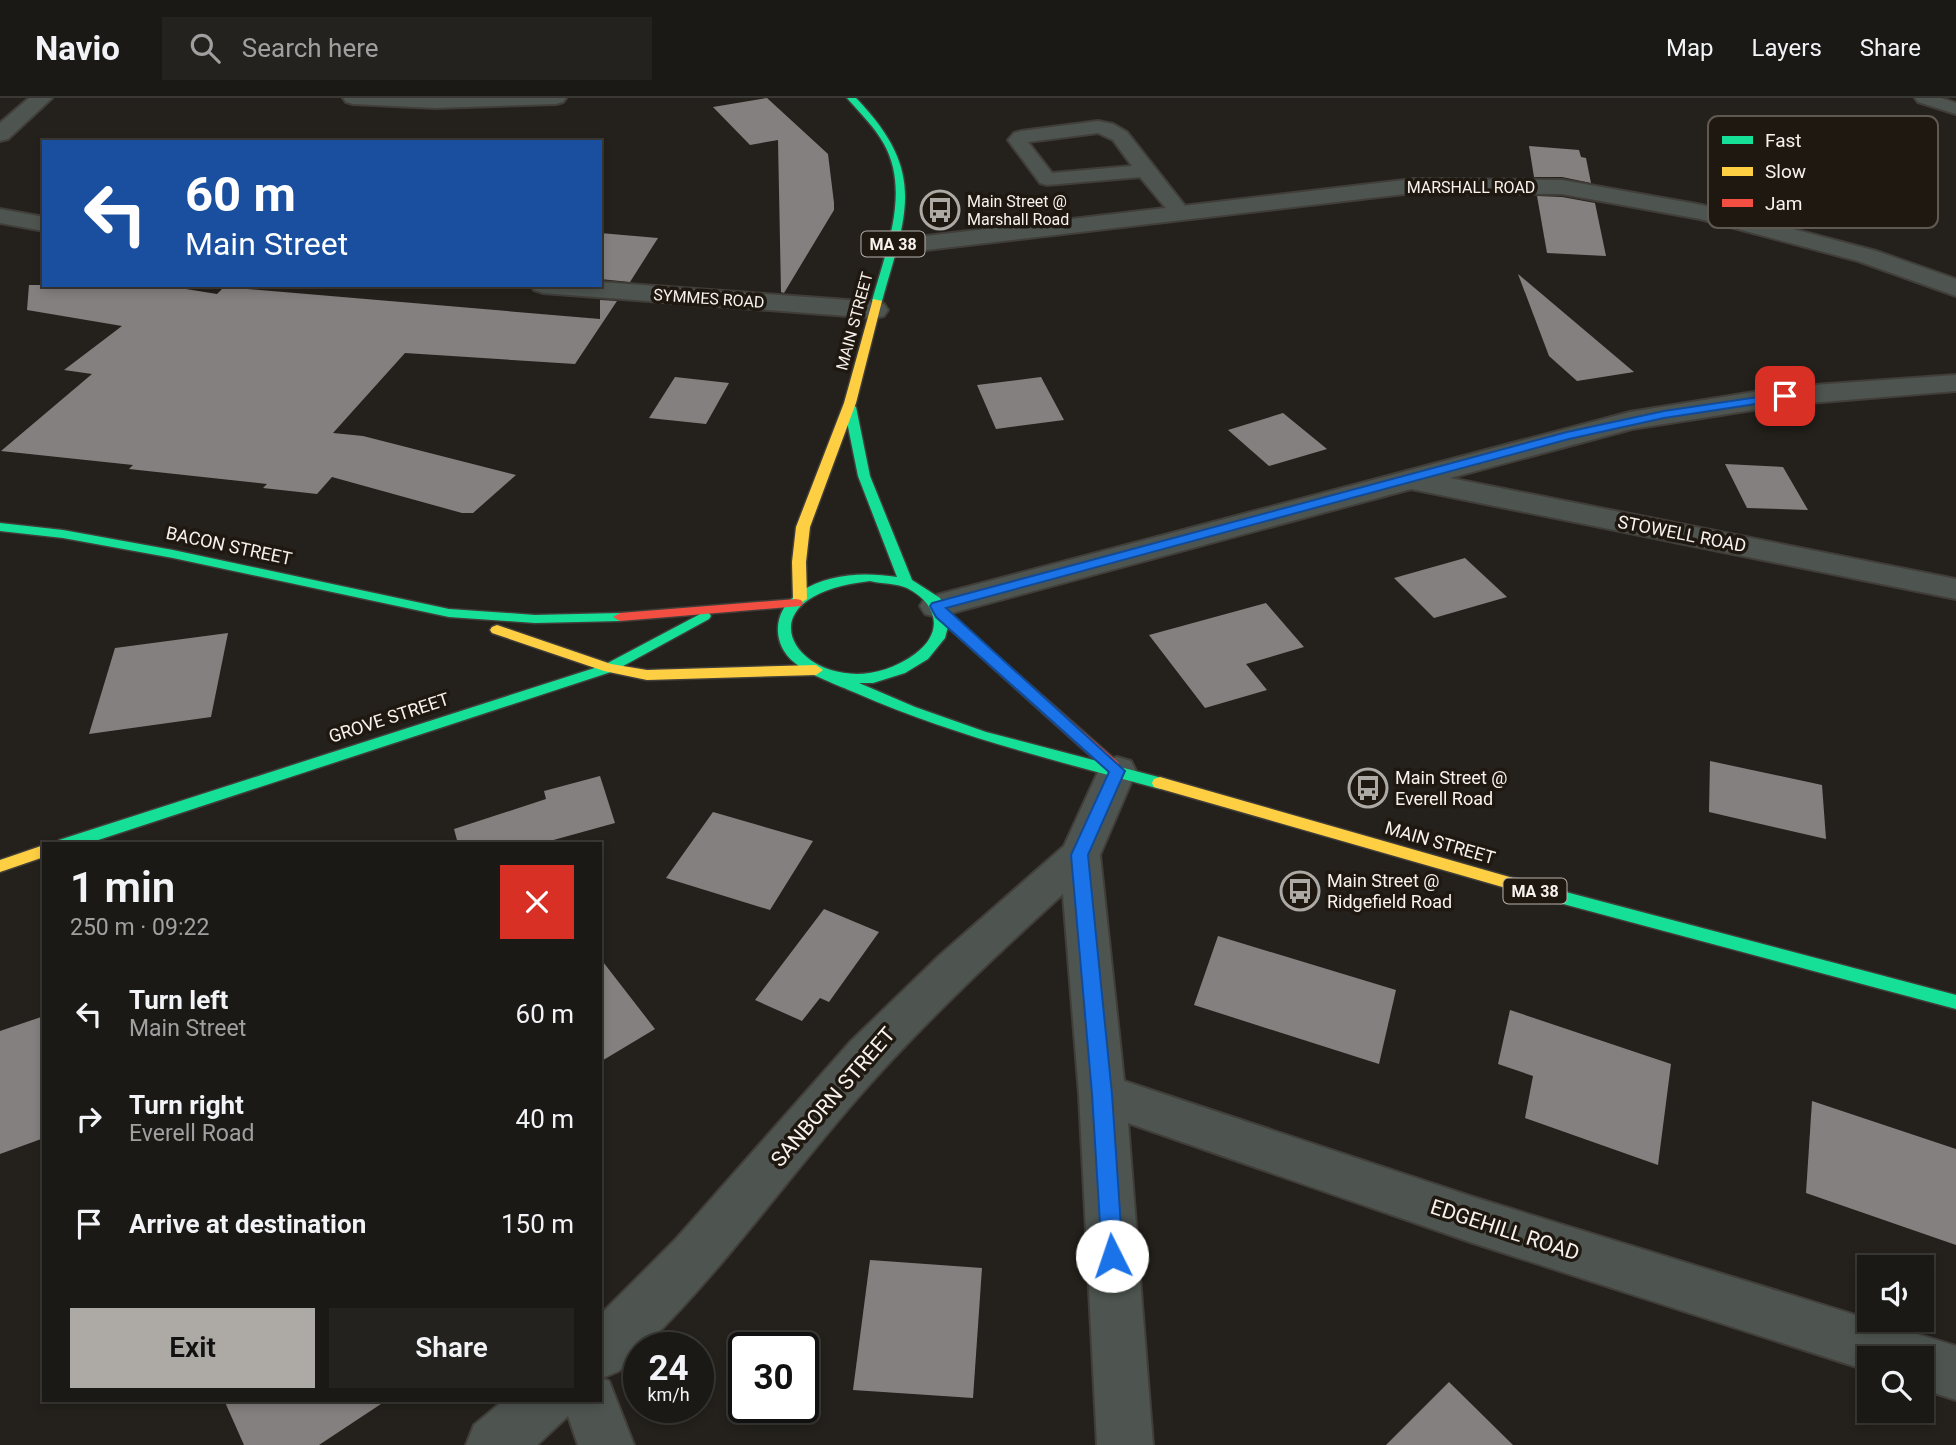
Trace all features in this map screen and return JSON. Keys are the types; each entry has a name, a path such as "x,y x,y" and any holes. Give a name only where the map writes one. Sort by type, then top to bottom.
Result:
{"main road":[{"name":"MAIN STREET","path":"798,601 803,527 850,403 902,206 901,174 886,135 872,117 851,98"},
{"name":"MAIN STREET","path":"850,403 862,472 878,519 906,584"},
{"name":"BACON STREET","path":"0,527 63,534 173,554 449,613 484,618 578,620 798,601"},
{"path":"798,601 819,587 850,578 877,578 906,584"},
{"name":"MA 38","path":"906,584 923,592 939,610"},
{"name":"MA 38","path":"798,601 785,621 783,633 786,645 796,657 822,672"},
{"name":"GROVE STREET","path":"71,842 610,668 716,609"},
{"name":"MAIN STREET","path":"939,610 1117,771"},
{"path":"822,672 853,678 877,677 907,669 936,646 943,627 939,610"},
{"name":"BACON STREET","path":"449,613 610,668 647,675 822,672"},
{"name":"MAIN STREET","path":"822,672 947,726 1117,771 1504,882 1956,1002"},
{"path":"0,866 42,852"}],"street":[{"path":"0,134 42,98"},
{"path":"353,98 489,102 556,98"},
{"name":"MARSHALL ROAD","path":"892,247 1413,186 1562,187 1708,214"},
{"path":"0,216 42,224"},
{"name":"MARSHALL ROAD","path":"1761,228 1867,257 1956,288"},
{"name":"SYMMES ROAD","path":"570,287 875,310"},
{"path":"939,610 1567,436 1664,414 1831,391 1956,383"},
{"name":"STOWELL ROAD","path":"1408,480 1956,589"},
{"path":"1117,771 1080,855 1102,1094 1125,1445"},
{"name":"SANBORN STREET","path":"602,1350 672,1281 880,1042 964,958 1080,855"},
{"name":"EDGEHILL ROAD","path":"1102,1094 1473,1220 1872,1346"},
{"path":"1934,1366 1956,1373"},
{"path":"495,1445 545,1402"},
{"path":"591,1402 606,1445"}],"lane":[{"path":"1924,98 1956,109"},
{"path":"1145,171 1047,179 1017,140 1021,137 1109,128 1117,132 1182,215"}],"building":[{"path":"767,98 828,154 834,203 834,210 784,293 781,292 778,140 750,145 713,107"},
{"path":"1529,146 1579,150 1581,157 1586,158 1591,183 1562,177 1534,177"},
{"path":"1537,196 1595,203 1606,256 1547,253"},
{"path":"602,233 658,238 630,282 602,279"},
{"path":"1518,274 1634,372 1577,381 1549,356"},
{"path":"29,285 173,287 217,294 224,287 600,319 600,300 617,301 575,364 405,353 333,433 363,436 516,475 473,513 462,513 332,477 317,494 263,488 267,484 129,469 133,465 1,451 92,374 64,370 122,326 27,310"},
{"path":"675,377 729,383 706,424 649,418"},
{"path":"1041,377 1064,420 996,429 977,385"},
{"path":"1283,413 1327,449 1269,466 1228,430"},
{"path":"1725,464 1783,467 1808,510 1747,508"},
{"path":"1465,558 1507,597 1434,618 1394,578"},
{"path":"1266,603 1304,647 1246,664 1267,690 1205,708 1149,635"},
{"path":"228,633 211,717 89,734 115,648"},
{"path":"1710,761 1822,785 1826,839 1709,812"},
{"path":"600,776 615,823 546,842 457,842 454,829 546,799 544,791"},
{"path":"713,812 813,841 770,910 666,878"},
{"path":"824,909 879,932 829,1002 820,998 802,1021 755,1000"},
{"path":"1218,936 1396,990 1379,1064 1194,1005"},
{"path":"602,961 655,1029 602,1061"},
{"path":"1510,1010 1671,1064 1658,1165 1525,1118 1533,1076 1498,1064"},
{"path":"42,1017 42,1139 0,1154 0,1031"},
{"path":"1812,1101 1956,1149 1956,1245 1806,1193"},
{"path":"870,1260 982,1268 973,1398 853,1390"},
{"path":"1449,1382 1513,1445 1386,1445"},
{"path":"225,1402 384,1402 319,1445 244,1445"}],"traffic: fast":[{"path":"851,98 875,123 890,147 898,170 901,194 898,218 877,301"},
{"path":"850,407 864,476 907,584"},
{"path":"0,527 63,534 173,554 449,613 535,619 620,617"},
{"path":"870,577 912,585 935,601 942,619 938,638 923,656 900,670 873,678 842,678 812,668 797,658 786,643 784,631 786,617 793,605 803,596 828,584 870,577"},
{"path":"71,842 609,668 704,616"},
{"path":"828,675 910,711 982,736 1160,783"},
{"path":"1513,884 1956,1002"}],"traffic: slow":[{"path":"800,599 799,562 803,527 850,403 877,301"},
{"path":"497,630 609,668 647,675 816,670"},
{"path":"1160,783 1513,884"},
{"path":"0,866 42,852"}],"traffic: jam":[{"path":"620,617 796,603"},
{"path":"941,614 1112,766"}],"place":[{"name":"Main Street @ Marshall Road","path":"940,210"},
{"name":"Main Street @ Everell Road","path":"1368,788"},
{"name":"Main Street @ Ridgefield Road","path":"1300,891"}],"route":[{"path":"1112,1256 1102,1094 1080,855 1117,771 942,614 937,606 1567,436 1664,414 1785,396"}]}
